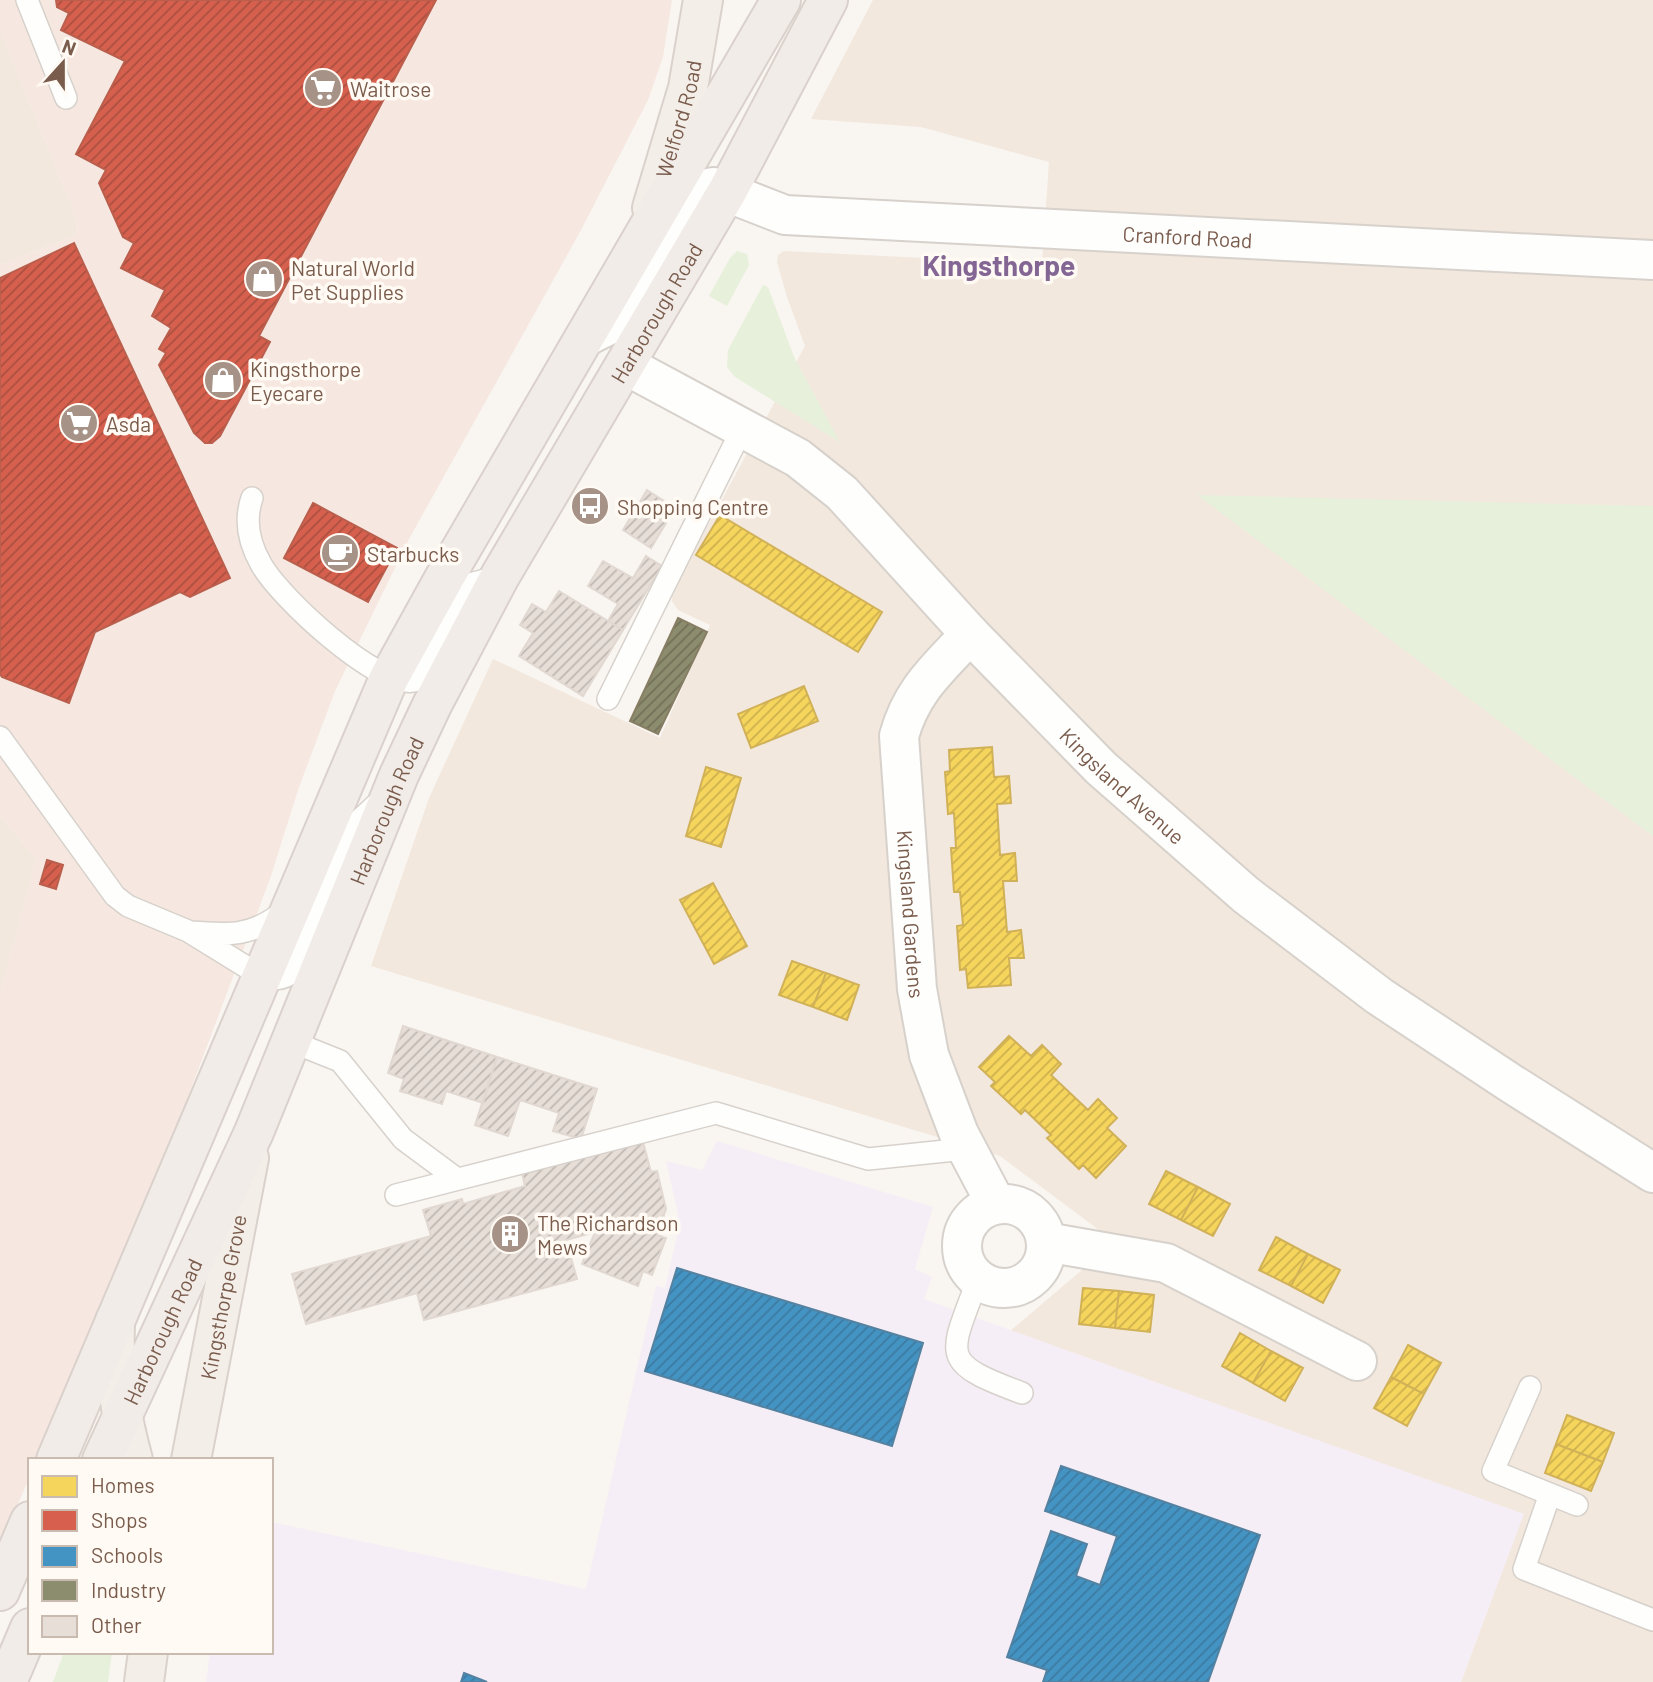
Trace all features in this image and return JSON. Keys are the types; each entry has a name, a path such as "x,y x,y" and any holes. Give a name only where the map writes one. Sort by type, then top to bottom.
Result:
{"highway":[{"path":"57,1458 390,678 781,0"},
{"name":"Harborough Road","path":"103,1458 254,1132 392,791 432,705 500,576 627,366 728,190 828,0"},
{"path":"3,1578 28,1525"},
{"path":"7,1682 28,1633"}],"main road":[{"name":"Welford Road","path":"643,236 688,88 703,0"},
{"name":"Kingsthorpe Grove","path":"191,1458 254,1132"},
{"path":"115,1321 113,1362 122,1418 133,1458"},
{"path":"144,1682 148,1654"}],"street":[{"name":"Harborough Road","path":"585,337 627,316 701,190 713,187 728,190"},
{"name":"Cranford Road","path":"728,190 785,215 1653,260"},
{"name":"Kingsland Avenue","path":"627,366 798,458 842,493 970,634 1101,768 1246,895 1380,996 1653,1173"},
{"name":"Kingsland Gardens","path":"970,634 926,681 906,709 899,736 917,989 929,1055 965,1149 996,1204"},
{"path":"996,1204 1023,1208 1042,1228 1046,1242 1039,1269 1018,1286 990,1286 978,1279 963,1257 961,1242 972,1218 983,1209 996,1204"},
{"path":"1046,1242 1166,1262 1357,1361"}],"lane":[{"path":"27,0 66,97"},
{"path":"608,699 743,427"},
{"path":"252,498 248,520 250,541 270,578 321,627 390,678 405,683 414,681 470,584 500,576"},
{"path":"0,737 115,896 128,906 188,931 261,976 285,978 292,972 353,825 392,791"},
{"path":"188,931 247,932 267,925 291,905"},
{"path":"290,1041 340,1061 403,1139 457,1179"},
{"path":"396,1195 716,1113 868,1159 965,1149"},
{"path":"978,1279 957,1335 957,1353 968,1371 1022,1393"},
{"path":"1530,1387 1493,1471 1577,1505"},
{"path":"1550,1494 1524,1569 1653,1620"}],"shaded area":[{"path":"0,0 672,0 663,57 648,100 580,232 409,539 335,691 298,790 271,876 169,1147 38,1458 28,1458 28,1481 0,1546 0,996 36,859 0,816 0,265 76,235 78,222 0,30"},
{"path":"873,0 1653,0 1653,1682 1461,1682 1523,1514 1010,1331 1115,1242 1000,1156 371,966 429,798 493,659 660,738 710,625 678,610 672,601 672,592 805,346 787,297 777,262 778,255 784,251 1042,264 1049,162 921,127 811,119"},
{"path":"0,30 78,222 76,235 0,265"},
{"path":"0,816 36,859 0,996"},
{"path":"717,1141 933,1207 915,1269 932,1277 924,1299 1524,1514 1461,1682 206,1682 210,1654 273,1654 273,1522 586,1589 656,1286 665,1288 677,1236 678,1214 666,1161 702,1170"}],"green space":[{"path":"737,251 747,254 749,265 727,306 709,296 730,258"},
{"path":"763,285 768,287 794,357 840,442 735,377 727,367 728,350"},
{"path":"1197,495 1653,506 1653,836"},
{"path":"63,1654 112,1654 108,1682 53,1682"}],"building: Homes":[{"path":"720,515 882,612 858,652 696,555"},
{"path":"804,686 818,721 751,748 738,714"},
{"path":"992,747 994,777 1009,776 1011,803 997,804 1000,855 1015,853 1017,881 1003,881 1007,932 1021,930 1024,958 1009,958 1011,985 968,988 966,969 960,970 957,926 963,925 960,892 954,892 951,848 956,848 954,813 948,814 945,772 950,771 949,750"},
{"path":"706,767 741,778 721,847 686,836"},
{"path":"713,883 747,946 714,964 680,900"},
{"path":"792,961 826,973 813,1007 779,995"},
{"path":"826,973 859,985 847,1020 813,1007"},
{"path":"1009,1036 1031,1056 1042,1045 1061,1064 1051,1075 1088,1110 1098,1099 1117,1118 1107,1128 1126,1146 1096,1178 1083,1165 1079,1169 1047,1138 1051,1135 1025,1110 1021,1114 991,1086 995,1082 979,1067"},
{"path":"1166,1171 1198,1187 1181,1220 1149,1204"},
{"path":"1198,1187 1230,1204 1213,1236 1181,1220"},
{"path":"1276,1237 1308,1254 1291,1286 1259,1270"},
{"path":"1308,1254 1340,1270 1323,1303 1291,1286"},
{"path":"1083,1288 1119,1291 1115,1328 1079,1324"},
{"path":"1119,1291 1154,1295 1150,1332 1115,1328"},
{"path":"1240,1333 1271,1351 1253,1383 1222,1366"},
{"path":"1408,1345 1441,1363 1424,1394 1391,1377"},
{"path":"1271,1351 1303,1368 1285,1401 1253,1383"},
{"path":"1391,1377 1424,1394 1407,1426 1374,1408"},
{"path":"1567,1415 1614,1433 1603,1462 1556,1444"},
{"path":"1556,1444 1603,1462 1591,1491 1545,1473"}],"building: Shops":[{"path":"56,0 436,0 259,336 270,342 220,436 212,443 205,443 194,433 159,365 166,353 159,349 171,328 152,316 165,290 121,268 134,243 123,237 99,183 106,170 76,154 125,61 61,30 69,13 57,7"},
{"name":"Asda","path":"74,243 230,578 190,597 180,592 95,632 69,703 0,674 0,278"},
{"name":"Starbucks","path":"313,503 397,548 368,602 284,558"},
{"path":"47,860 63,865 56,889 40,884"}],"building: Schools":[{"path":"677,1268 923,1343 892,1446 645,1371"},
{"path":"1061,1466 1260,1535 1208,1682 1043,1682 1047,1670 1007,1657 1051,1531 1087,1544 1076,1576 1100,1585 1117,1536 1045,1511"},
{"path":"464,1673 487,1682 461,1682"}],"building: Industry":[{"path":"678,618 707,632 658,734 630,721"}],"building: Other":[{"path":"647,490 675,508 651,548 623,530"},
{"path":"646,556 662,566 623,630 608,621 618,604 588,586 603,561 633,578"},
{"path":"559,591 623,630 583,696 519,656 533,633 520,625 532,604 546,612"},
{"path":"403,1026 497,1057 483,1103 446,1091 442,1104 400,1091 404,1079 388,1073"},
{"path":"497,1057 597,1089 581,1139 553,1131 559,1113 520,1100 508,1136 475,1125"},
{"name":"The Richardson Mews","path":"643,1142 651,1172 657,1171 666,1209 657,1235 666,1238 652,1275 643,1271 638,1286 582,1264 595,1232 566,1240 577,1279 424,1320 417,1293 306,1324 292,1274 431,1236 423,1210 462,1199 463,1204 525,1186 522,1173"}],"place":[{"name":"Waitrose","path":"323,88"},
{"name":"Natural World Pet Supplies","path":"264,279"},
{"name":"Kingsthorpe Eyecare","path":"223,380"},
{"name":"Asda","path":"79,423"},
{"name":"Shopping Centre","path":"590,506"},
{"name":"Starbucks","path":"340,553"},
{"name":"The Richardson Mews","path":"510,1234"}],"district":[{"name":"Kingsthorpe","path":"999,265"}]}
